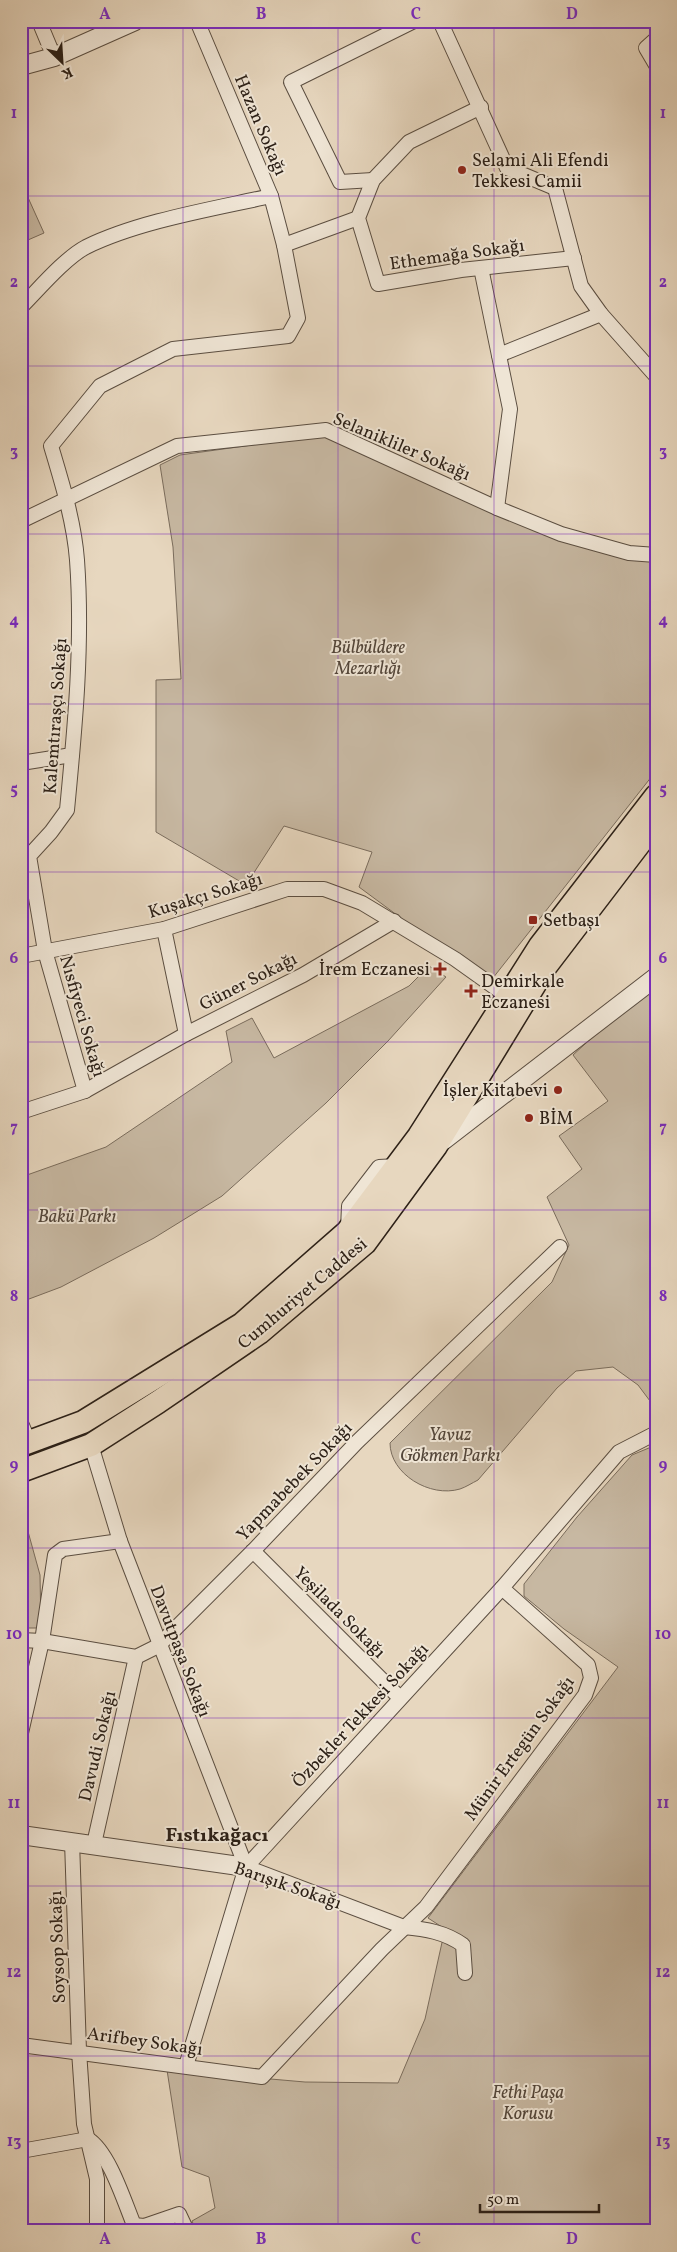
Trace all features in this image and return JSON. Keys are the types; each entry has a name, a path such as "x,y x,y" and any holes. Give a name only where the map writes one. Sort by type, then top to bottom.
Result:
{"main road":[{"name":"Cumhuriyet Caddesi","path":"21,1471 91,1445 259,1333 365,1243 436,1146 514,1001 568,908 656,796"},
{"name":"Cumhuriyet Caddesi","path":"24,1436 83,1422 242,1324 347,1232 419,1136 514,1001 546,966 656,822"}],"street":[{"path":"39,21 54,57"},
{"path":"21,66 54,57 135,21"},
{"name":"Hazan Sokağı","path":"68,500 51,446 100,386 173,349 288,336 298,318 284,246 271,196 197,21"},
{"path":"373,180 340,182 291,82 414,21"},
{"path":"440,21 481,107 507,168 555,188 581,286 601,314 656,376"},
{"path":"651,43 656,64"},
{"path":"284,246 358,218 373,180 409,142 481,107"},
{"path":"21,307 54,274 84,248 148,224 271,196"},
{"name":"Ethemağa Sokağı","path":"358,218 378,284 481,268 574,258"},
{"path":"481,268 510,409 497,508"},
{"path":"499,355 601,314"},
{"name":"Selanikliler Sokağı","path":"21,521 177,446 326,430 497,508 561,534 629,553 656,555"},
{"name":"Kalemtıraşçı Sokağı","path":"45,951 25,856 51,832 67,810 80,636 77,559 68,500"},
{"path":"21,763 72,755"},
{"name":"Kuşakçı Sokağı","path":"21,956 164,929 287,890 324,889 362,903 394,921"},
{"path":"394,921 514,1001"},
{"name":"Güner Sokağı","path":"21,1112 85,1091 186,1034 303,975 394,921"},
{"path":"164,929 186,1034"},
{"name":"Nısfiyeci Sokağı","path":"45,951 85,1091"},
{"path":"436,1146 656,977"},
{"name":"Yapmabebek Sokağı","path":"136,1657 158,1646 253,1551 357,1442 560,1247"},
{"path":"502,1588 619,1452 656,1433"},
{"name":"Davutpaşa Sokağı","path":"91,1445 120,1540 158,1646 246,1867"},
{"path":"21,1733 42,1641 55,1555 63,1549 120,1540"},
{"name":"Yeşilada Sokağı","path":"253,1551 400,1698"},
{"name":"Özbekler Tekkesi Sokağı","path":"246,1867 502,1588"},
{"name":"Münir Ertegün Sokağı","path":"262,2077 404,1926 426,1907 585,1695 589,1686 591,1672 584,1660 502,1588"},
{"path":"21,1640 42,1641 136,1657"},
{"name":"Davudi Sokağı","path":"94,1844 136,1657"},
{"name":"Barışık Sokağı","path":"21,1835 246,1867 404,1926 432,1930 456,1940 463,1945 466,1973"},
{"name":"Soysop Sokağı","path":"72,1841 79,2051 84,2124 97,2179 97,2231"},
{"path":"186,2066 246,1867"},
{"name":"Arifbey Sokağı","path":"21,2045 79,2051 262,2077"},
{"path":"21,2151 88,2139 97,2145 106,2158 134,2225 144,2226 179,2214 187,2231"}],"green space":[{"path":"21,182 44,233 21,243"},
{"name":"Bülbüldere Mezarlığı","path":"324,435 560,540 656,561 656,771 489,983 359,887 372,852 284,826 246,885 156,832 156,680 181,679 173,547 160,465 180,455"},
{"name":"Bakü Parkı","path":"429,966 446,977 388,1041 326,1103 222,1196 154,1238 61,1287 21,1302 21,1238 24,1236 21,1231 21,1162 27,1175 106,1147 232,1062 226,1031 252,1018 274,1058 409,986"},
{"name":"Yavuz Gökmen Parkı","path":"656,979 656,1409 638,1385 613,1367 576,1371 557,1388 478,1480 460,1489 448,1491 425,1487 404,1474 392,1454 390,1443 552,1282 569,1245 547,1197 582,1169 559,1136 608,1101 573,1055"},
{"name":"Fethi Paşa Korusu","path":"656,1445 656,2231 196,2231 192,2221 215,2208 209,2177 182,2167 167,2070 305,2082 398,2083 425,2019 445,1929 428,1918 618,1667 564,1629 524,1596 524,1584 577,1517 632,1455"},
{"path":"21,1506 40,1575 41,1628 21,1628"}],"place":[{"name":"Selami Ali Efendi Tekkesi Camii","path":"462,170"},
{"name":"Setbaşı","path":"533,920"},
{"name":"İrem Eczanesi","path":"440,969"},
{"name":"Demirkale Eczanesi","path":"471,991"},
{"name":"İşler Kitabevi","path":"558,1090"},
{"name":"BİM","path":"529,1118"}],"district":[{"name":"Fıstıkağacı","path":"217,1834"}]}
